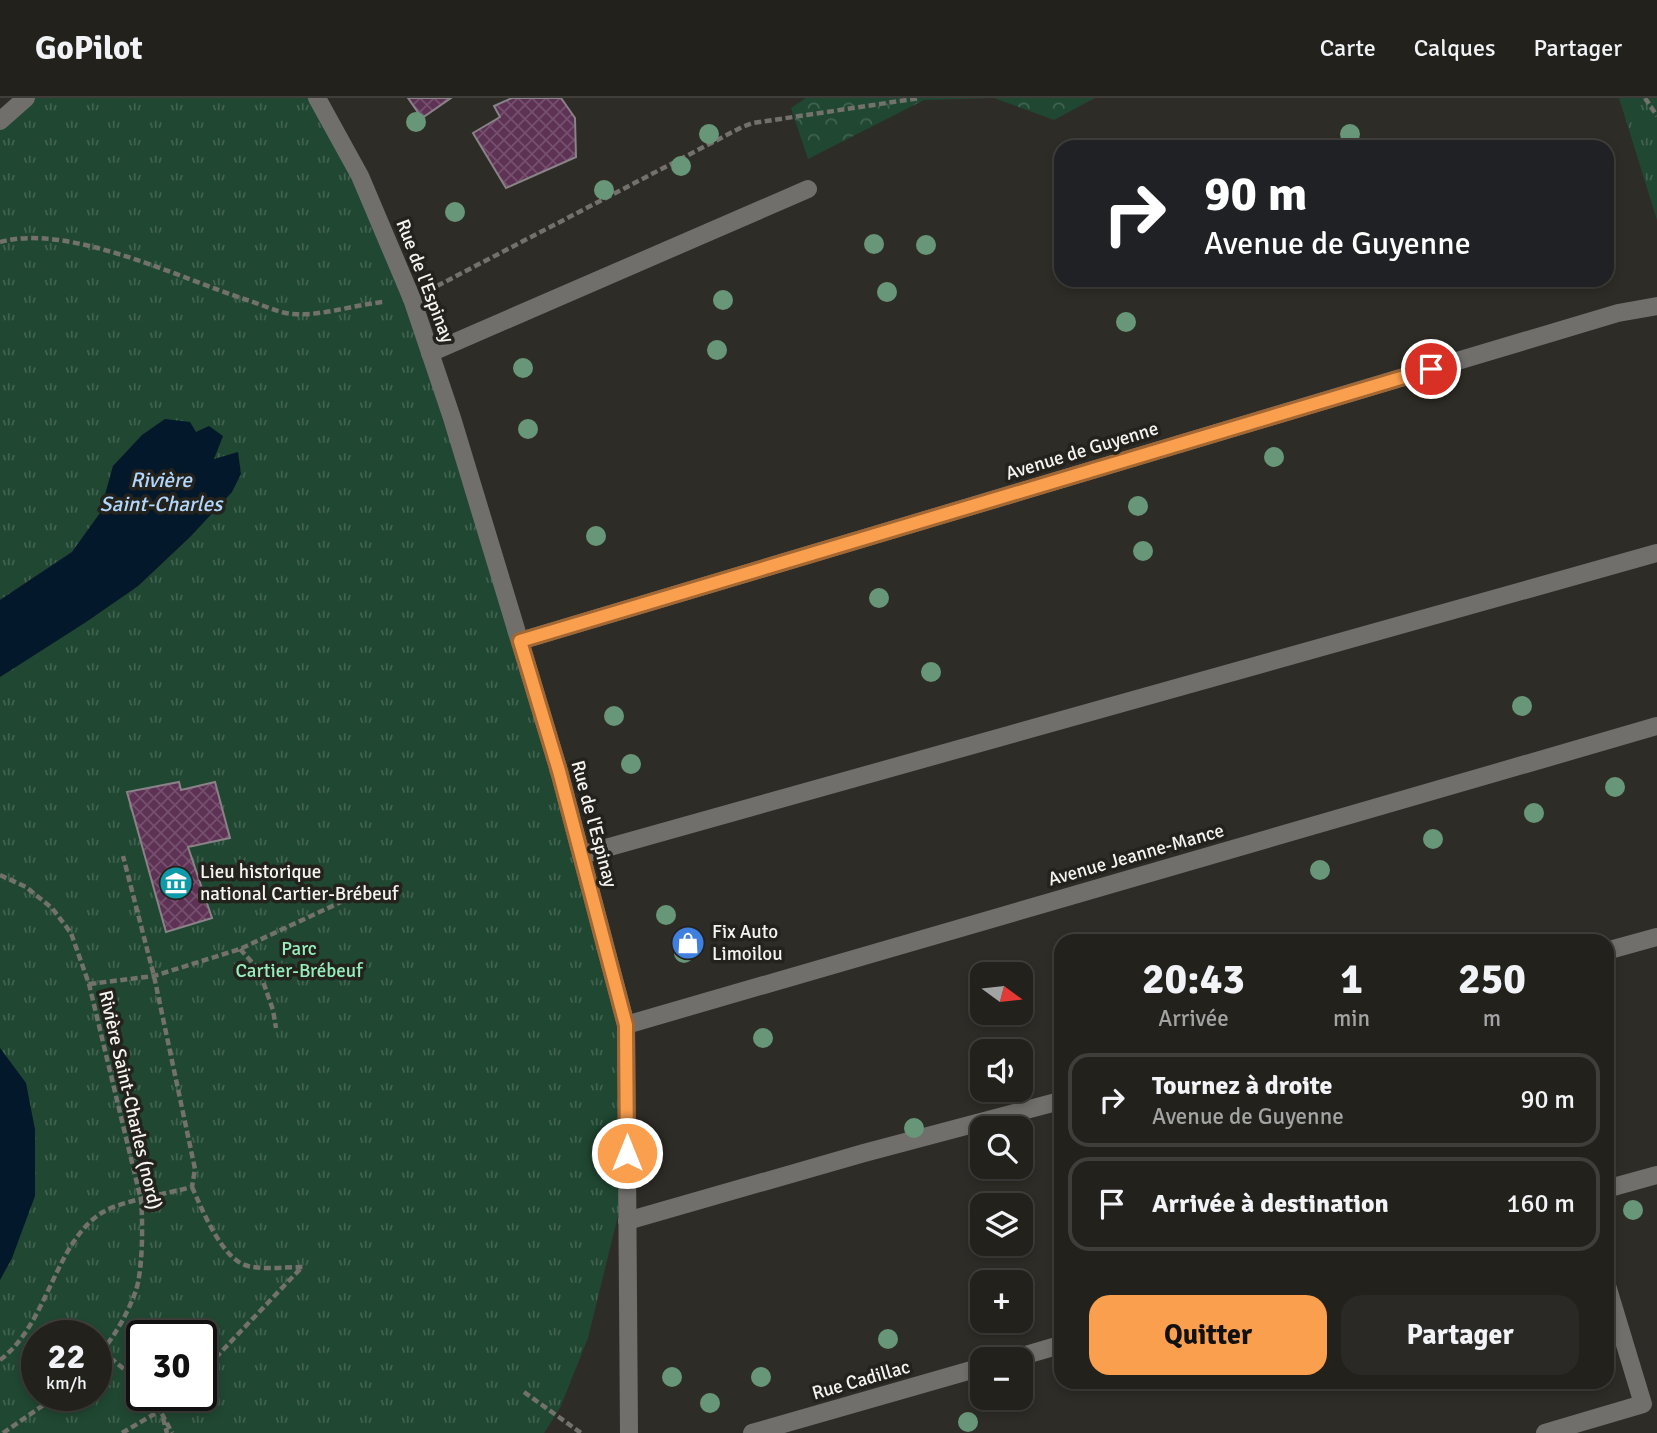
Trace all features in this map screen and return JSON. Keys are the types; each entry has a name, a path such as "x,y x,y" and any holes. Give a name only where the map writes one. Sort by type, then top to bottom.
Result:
{"street":[{"path":"0,121 26,98"},
{"name":"Rue de l'Espinay","path":"317,98 360,176 412,299 520,641 626,1025 629,1433"},
{"path":"430,353 808,190"},
{"name":"Avenue de Guyenne","path":"520,641 1618,313 1657,306"},
{"path":"581,855 1657,553"},
{"name":"Avenue Jeanne-Mance","path":"626,1025 1657,726"},
{"path":"1614,949 1657,937"},
{"path":"627,1221 864,1153 1054,1103"},
{"path":"1614,1187 1657,1175"},
{"path":"1545,1433 1643,1404 1614,1308"},
{"path":"1033,1353 1054,1347"},
{"name":"Rue Cadillac","path":"752,1433 970,1370"}],"path":[{"path":"0,242 15,237 67,240 162,268 291,314 326,312 366,303 412,299 742,127 753,123 920,98"},
{"path":"1645,98 1657,116"},
{"path":"123,856 154,976 195,1169 192,1187 203,1212 228,1253 245,1266 303,1267 217,1356"},
{"name":"Rivière Saint-Charles (nord)","path":"0,875 26,887 52,908 71,933 89,984 141,1200 144,1225 137,1290 112,1339"},
{"path":"89,984 154,976 240,949 341,902"},
{"path":"240,949 258,971 273,1010 276,1028"},
{"path":"0,1360 9,1353 35,1320 61,1263 89,1222 107,1210 192,1187"},
{"path":"112,1359 126,1371"},
{"path":"524,1392 581,1433"},
{"path":"3,1433 35,1411"},
{"path":"122,1433 159,1411"},
{"path":"161,1411 167,1433"},
{"path":"162,1411 173,1433"}],"green space":[{"name":"Parc Cartier-Brébeuf","path":"26,98 317,98 412,299 626,1025 627,1179 588,1338 560,1408 544,1433 0,1433 0,1280 12,1258 35,1130 26,1084 0,1048 0,677 138,586 191,536 238,453 214,460 195,433 113,466 100,513 72,552 0,600 0,121"},
{"path":"806,98 994,98 924,100 808,159 791,108"},
{"path":"994,98 1095,98 1054,120"},
{"path":"1619,98 1657,98 1657,220"}],"water":[{"name":"Rivière Saint-Charles","path":"165,419 190,422 196,432 209,426 223,436 214,459 238,452 241,474 232,492 191,536 138,586 0,677 0,600 72,552 100,513 113,466 142,435"},
{"path":"0,1048 26,1083 35,1130 35,1196 12,1258 0,1280"}],"building":[{"path":"408,98 451,98 422,118"},
{"path":"512,98 561,98 575,118 576,157 506,188 473,133 500,117 494,106"},
{"name":"Lieu historique national Cartier-Brébeuf","path":"179,782 181,790 215,782 230,838 188,847 212,918 166,932 127,792"}],"place":[{"name":"Lieu historique national Cartier-Brébeuf","path":"176,883"},
{"name":"Fix Auto Limoilou","path":"688,943"}],"route":[{"path":"627,1153 626,1025 559,771 520,641 1431,369"}]}
